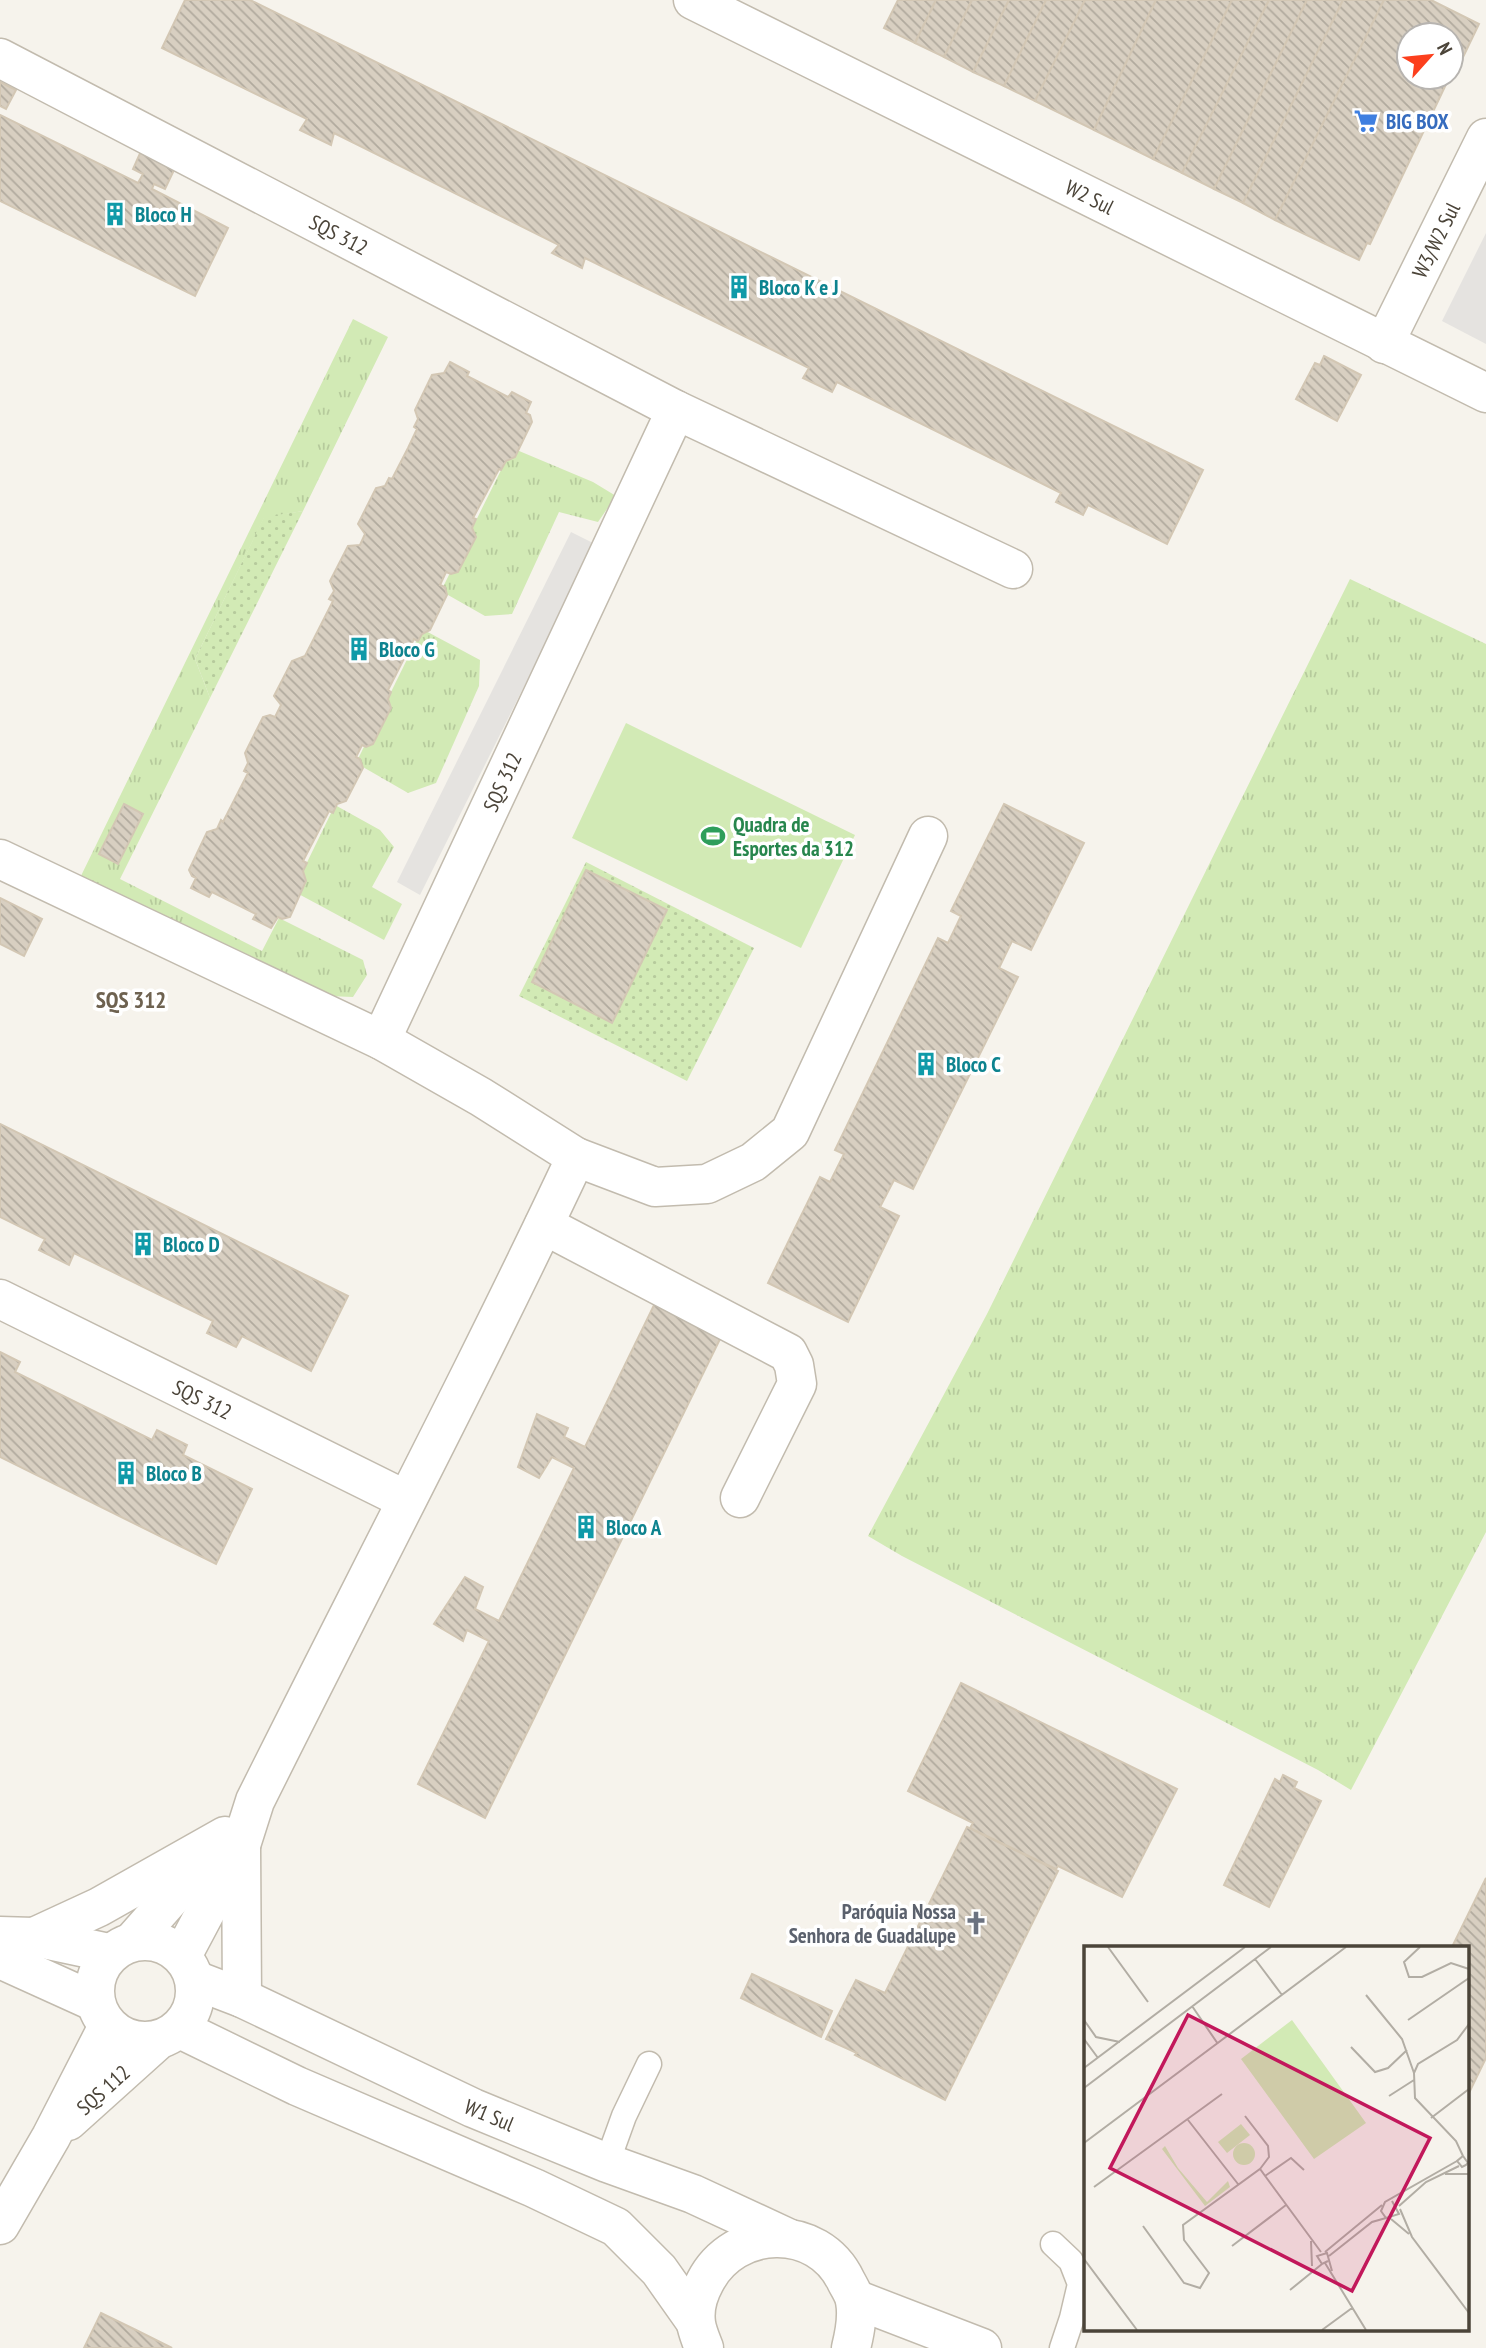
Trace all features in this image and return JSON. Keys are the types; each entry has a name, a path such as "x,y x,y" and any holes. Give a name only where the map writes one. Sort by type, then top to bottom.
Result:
{"street":[{"name":"W2 Sul","path":"693,0 1486,393"},
{"name":"SQS 312","path":"0,58 676,410 1013,569"},
{"name":"W3/W2 Sul","path":"1384,344 1486,138"},
{"name":"SQS 312","path":"381,1040 676,410"},
{"path":"0,859 381,1040 481,1097 576,1157 655,1187 707,1184 753,1162 790,1132 928,836"},
{"path":"168,2035 194,2006 188,1968 233,1840 499,1320 576,1157"},
{"path":"544,1225 788,1353 794,1365 797,1384 740,1498"},
{"name":"SQS 312","path":"0,1299 406,1500"},
{"path":"17,1937 99,1907 233,1840"},
{"path":"101,2014 96,1976 121,1947 233,1840"},
{"path":"233,1840 242,1998"},
{"path":"17,1937 121,1947 159,1942 188,1968"},
{"path":"0,1959 101,2014 130,2040 168,2035 297,2086 534,2188 616,2227 659,2270 700,2335"},
{"name":"W1 Sul","path":"188,1968 242,1998 473,2108 607,2163 693,2194 818,2249 841,2270 855,2299"},
{"name":"SQS 112","path":"0,2225 51,2137 101,2014"},
{"name":"SQS 112","path":"51,2137 168,2035"},
{"path":"700,2335 699,2293 712,2268 733,2248 760,2238 788,2238"},
{"path":"851,2348 857,2324 855,2299 982,2348"}],"lane":[{"path":"607,2163 624,2116 649,2064"},
{"path":"1053,2244 1071,2261 1080,2284 1062,2348"}],"green space":[{"path":"353,319 388,337 303,511 264,518 195,659 210,698 120,879 262,951 279,918 363,960 367,975 353,997 328,996 78,882"},
{"path":"512,448 593,482 616,496 598,522 559,512 512,614 485,616 441,591"},
{"path":"303,511 210,698 195,659 264,517"},
{"path":"1350,579 1486,644 1486,1532 1351,1790 1318,1770 868,1536 987,1314"},
{"path":"422,629 480,660 479,686 436,783 408,793 356,763"},
{"name":"Quadra de Esportes da 312","path":"626,723 855,835 801,948 572,838"},
{"path":"335,805 380,830 394,847 372,887 402,904 384,940 293,891"},
{"path":"586,862 754,948 687,1081 519,996"}],"shaded area":[{"path":"1486,233 1486,344 1442,321"},
{"path":"571,532 595,544 420,895 397,882"}],"building":[{"name":"Bloco K e J","path":"185,0 250,0 1203,470 1167,544 1088,505 1083,515 1056,502 1061,493 837,382 832,392 803,378 809,368 585,258 582,268 552,253 559,245 334,133 331,145 300,130 307,119 162,48"},
{"path":"898,0 936,0 915,43 884,28"},
{"path":"936,0 972,0 944,57 915,43"},
{"path":"972,0 1009,0 973,72 944,57"},
{"path":"1009,0 1046,0 1004,86 973,72"},
{"path":"1046,0 1085,0 1035,101 1004,86"},
{"path":"1085,0 1156,0 1094,130 1035,101"},
{"path":"1156,0 1232,0 1153,159 1094,130"},
{"path":"1232,0 1269,0 1182,173 1153,159"},
{"path":"1269,0 1307,0 1214,189 1182,173"},
{"path":"1307,0 1343,0 1243,203 1214,189"},
{"path":"1343,0 1384,0 1275,220 1243,203"},
{"path":"1384,0 1431,0 1479,24 1465,53 1465,21 1395,21 1395,91 1443,91 1370,244 1367,243 1359,260 1275,220"},
{"path":"0,82 16,90 6,109 0,106"},
{"name":"Bloco H","path":"0,115 138,183 143,174 133,169 141,151 175,168 165,189 154,184 152,189 228,228 195,296 0,201"},
{"path":"1324,356 1361,375 1337,421 1296,399 1315,363 1320,365"},
{"name":"Bloco G","path":"450,362 469,372 467,376 508,397 512,392 531,402 526,413 530,415 532,422 515,457 506,461 501,470 499,469 473,518 476,519 472,528 476,537 458,572 446,572 440,585 445,587 447,595 430,630 422,634 418,641 414,639 388,690 391,692 388,699 391,708 373,744 366,747 362,745 356,757 360,759 363,768 346,801 337,804 333,813 329,811 303,861 307,863 303,871 306,881 290,917 278,917 271,928 253,919 256,914 212,892 209,897 191,888 196,878 189,870 207,832 217,829 221,820 223,822 248,773 244,771 248,763 245,753 263,717 275,717 281,705 274,696 292,661 305,656 333,601 329,599 334,591 330,581 348,546 360,545 365,534 358,524 376,488 385,486 389,478 392,479 408,448 417,429 414,427 418,419 415,410 432,375 444,373"},
{"path":"124,804 143,814 118,864 99,854"},
{"name":"Bloco C","path":"1004,804 1084,843 1031,950 1012,941 999,968 1018,977 913,1189 894,1180 880,1207 899,1216 848,1322 768,1283 820,1177 830,1182 844,1154 835,1150 938,938 948,943 961,916 951,911"},
{"path":"586,870 667,910 612,1023 532,982"},
{"path":"0,898 42,919 24,956 0,944"},
{"name":"Bloco D","path":"0,1124 348,1296 311,1371 242,1336 236,1347 207,1333 213,1321 74,1253 69,1265 39,1250 45,1239 0,1217"},
{"name":"Bloco A","path":"655,1303 722,1335 485,1818 418,1784 489,1641 467,1630 463,1641 434,1624 465,1577 483,1587 475,1609 499,1621 574,1468 552,1457 539,1478 518,1467 537,1414 568,1428 564,1437 585,1447"},
{"name":"Bloco B","path":"0,1352 20,1362 15,1372 152,1440 157,1430 187,1445 183,1455 252,1489 216,1564 0,1457"},
{"path":"961,1683 1177,1789 1122,1897 970,1828 973,1823 908,1791"},
{"path":"1283,1775 1297,1782 1294,1788 1321,1801 1269,1907 1224,1885 1275,1779 1280,1782"},
{"name":"Paróquia Nossa Senhora de Guadalupe","path":"967,1827 1058,1871 945,2100 826,2039 856,1980 885,1993"},
{"path":"1486,1878 1486,2058 1468,2095 1468,1946 1452,1946"},
{"path":"752,1974 832,2011 821,2037 741,1998"},
{"path":"101,2313 136,2330 172,2348 84,2348"}],"place":[{"name":"BIG BOX","path":"1366,121"},
{"name":"Bloco H","path":"115,214"},
{"name":"Bloco K e J","path":"739,287"},
{"name":"Bloco G","path":"359,649"},
{"name":"Quadra de Esportes da 312","path":"713,836"},
{"name":"Bloco C","path":"926,1064"},
{"name":"Bloco D","path":"143,1244"},
{"name":"Bloco B","path":"126,1473"},
{"name":"Bloco A","path":"586,1527"},
{"name":"Paróquia Nossa Senhora de Guadalupe","path":"976,1923"}],"district":[{"name":"SQS 312","path":"131,999"}]}
